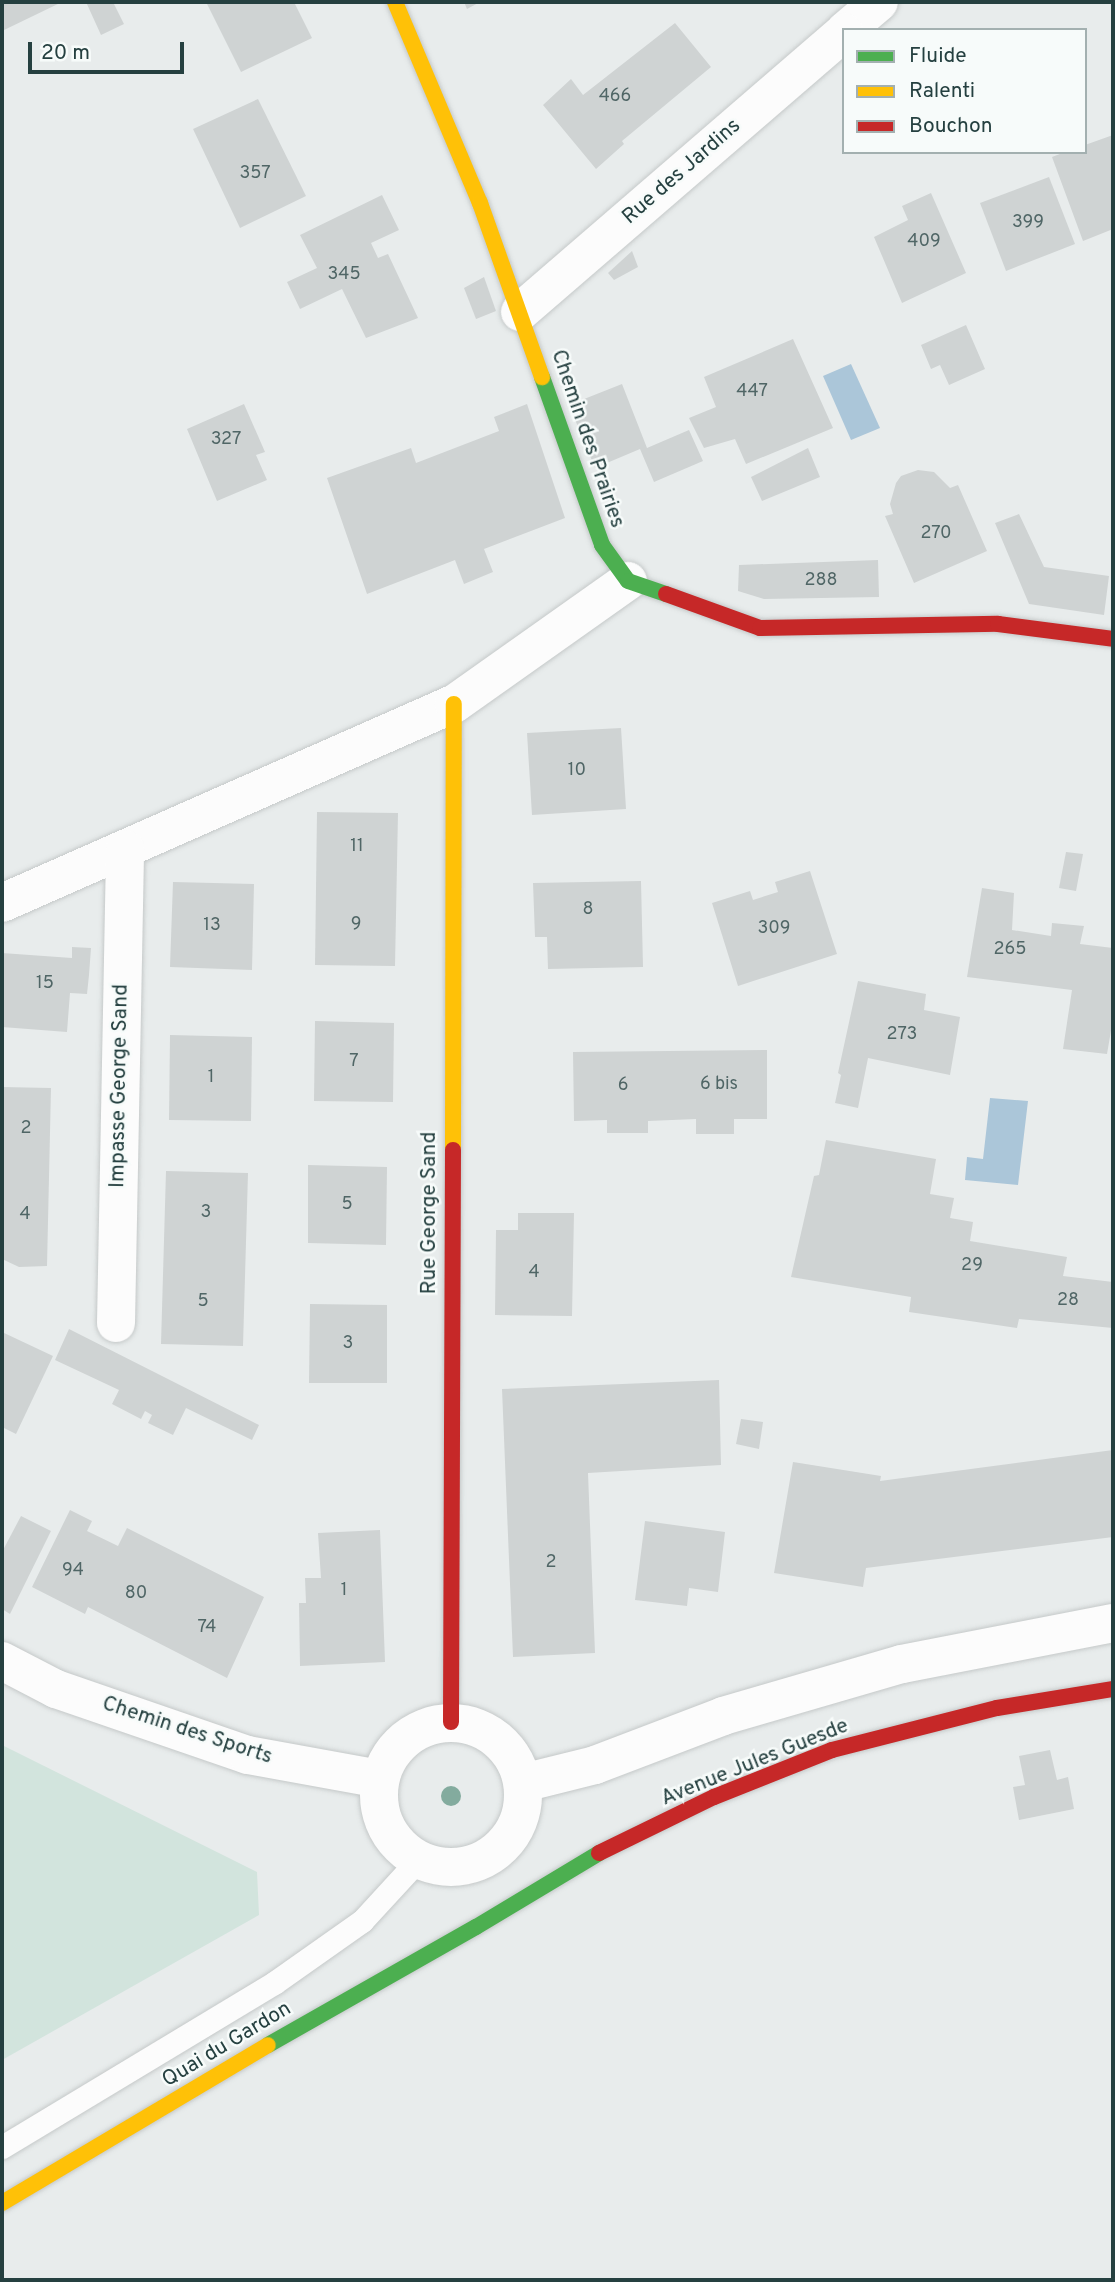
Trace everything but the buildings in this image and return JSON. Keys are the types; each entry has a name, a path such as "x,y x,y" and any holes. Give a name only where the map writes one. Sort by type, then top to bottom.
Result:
{"street":[{"name":"Chemin des Prairies","path":"395,2 480,203 602,545 628,581"},
{"name":"Rue des Jardins","path":"849,28 879,2"},
{"name":"Rue des Jardins","path":"520,312 842,34"},
{"path":"2,903 454,704 628,581 760,628 998,624 1113,639"},
{"name":"Rue George Sand","path":"452,1722 454,704"},
{"name":"Impasse George Sand","path":"116,1323 125,849"},
{"path":"523,1783 595,1765 723,1716 902,1664 1113,1623"},
{"name":"Chemin des Sports","path":"2,1661 56,1689 248,1755 380,1779"},
{"name":"Avenue Jules Guesde","path":"476,1927 586,1860 714,1797 832,1750 997,1708 1113,1689"},
{"path":"452,1722 471,1725 490,1733 505,1746 516,1763 523,1783 523,1806 516,1827 503,1846 484,1859 463,1867 440,1867 418,1860 399,1845 386,1826 379,1803 380,1779 389,1756 405,1738 427,1726 452,1722"},
{"name":"Quai du Gardon","path":"2,2203 328,2009 476,1927"}],"lane":[{"path":"2,2147 274,1983 362,1921 418,1860"}],"shaded area":[{"path":"2,1745 257,1872 259,1915 2,2060"}],"water":[{"path":"851,364 880,428 851,440 823,376"},
{"path":"990,1098 1028,1101 1018,1185 965,1180 967,1157 983,1159"}],"traffic: fast":[{"path":"542,377 602,545 628,581 666,594"},
{"path":"268,2045 476,1927 599,1853"}],"traffic: slow":[{"path":"395,2 480,203 542,377"},
{"path":"453,1150 454,704"},
{"path":"2,2203 268,2045"}],"traffic: jam":[{"path":"666,594 760,628 998,624 1113,639"},
{"path":"451,1722 453,1150"},
{"path":"599,1853 714,1797 832,1750 997,1708 1113,1689"}]}
